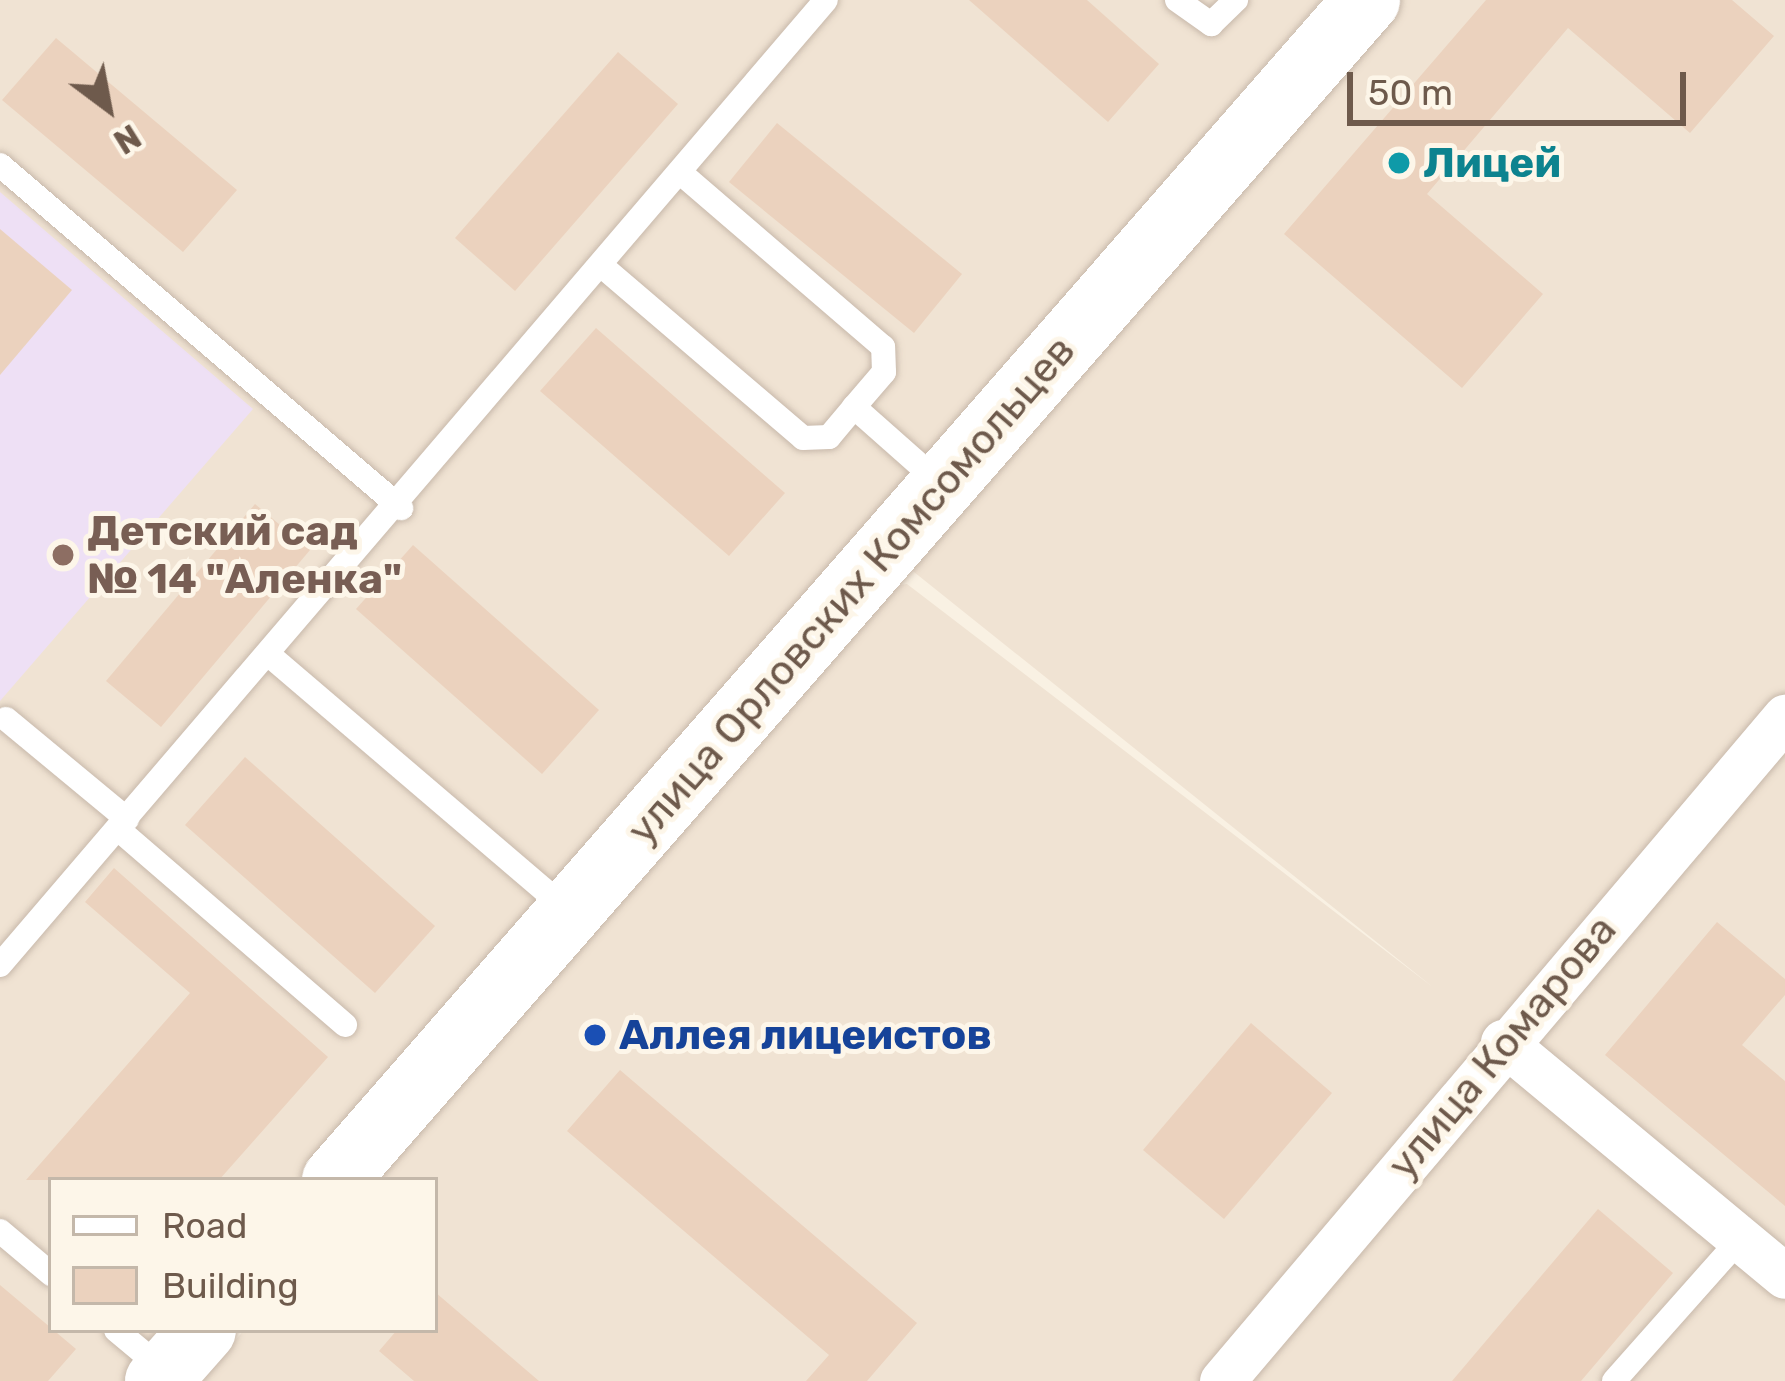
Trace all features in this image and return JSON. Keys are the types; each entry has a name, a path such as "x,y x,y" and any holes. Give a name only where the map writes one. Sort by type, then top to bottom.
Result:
{"street":[{"name":"улица Орловских Комсомольцев","path":"337,1177 1367,0"},
{"name":"улица Комарова","path":"1222,1381 1503,1042 1785,717"},
{"path":"1503,1042 1785,1276"}],"lane":[{"path":"0,965 401,508 826,0"},
{"path":"1177,0 1211,24 1236,0"},
{"path":"0,165 401,508"},
{"path":"603,266 803,438 829,437 884,371 883,347 681,173"},
{"path":"854,407 942,486"},
{"path":"269,655 570,912"},
{"path":"6,719 345,1025"},
{"path":"0,1231 48,1271"},
{"path":"1614,1381 1741,1238"},
{"path":"122,1333 176,1361"}],"shaded area":[{"path":"0,0 1321,0 303,1177 48,1177 48,1333 167,1333 126,1381 0,1381"},
{"path":"1392,0 1785,0 1785,1381 201,1381 241,1333 438,1333 438,1177 375,1177 878,587 907,584 1434,988 889,552"},
{"name":"Детский сад № 14 \"Аленка\"","path":"0,192 253,409 0,701"}],"building":[{"path":"969,0 1087,0 1159,64 1108,122"},
{"name":"Лицей","path":"1486,0 1732,0 1774,36 1690,133 1568,28 1427,194 1543,294 1462,388 1284,234"},
{"path":"56,38 237,190 183,252 2,100"},
{"path":"618,52 678,104 515,291 455,238"},
{"path":"777,123 962,274 914,333 729,182"},
{"path":"0,229 72,290 0,375"},
{"path":"596,328 785,493 729,556 540,391"},
{"path":"255,504 310,550 161,727 106,681"},
{"path":"413,545 599,710 542,774 356,609"},
{"path":"245,757 435,926 375,993 185,825"},
{"path":"114,868 328,1057 222,1177 26,1180 190,993 85,902"},
{"path":"1717,922 1785,979 1785,995 1742,1045 1785,1081 1785,1206 1605,1055"},
{"path":"1251,1023 1332,1093 1224,1219 1143,1150"},
{"path":"620,1070 917,1323 867,1381 806,1381 829,1355 567,1131"},
{"path":"1598,1209 1673,1273 1581,1381 1452,1381"},
{"path":"0,1285 48,1325 48,1333 57,1333 76,1349 48,1381 0,1381"},
{"path":"438,1295 539,1381 414,1381 379,1351 394,1333 438,1333"}],"place":[{"name":"Лицей","path":"1399,163"},
{"name":"Детский сад № 14 \"Аленка\"","path":"63,555"},
{"name":"Аллея лицеистов","path":"595,1035"}]}
